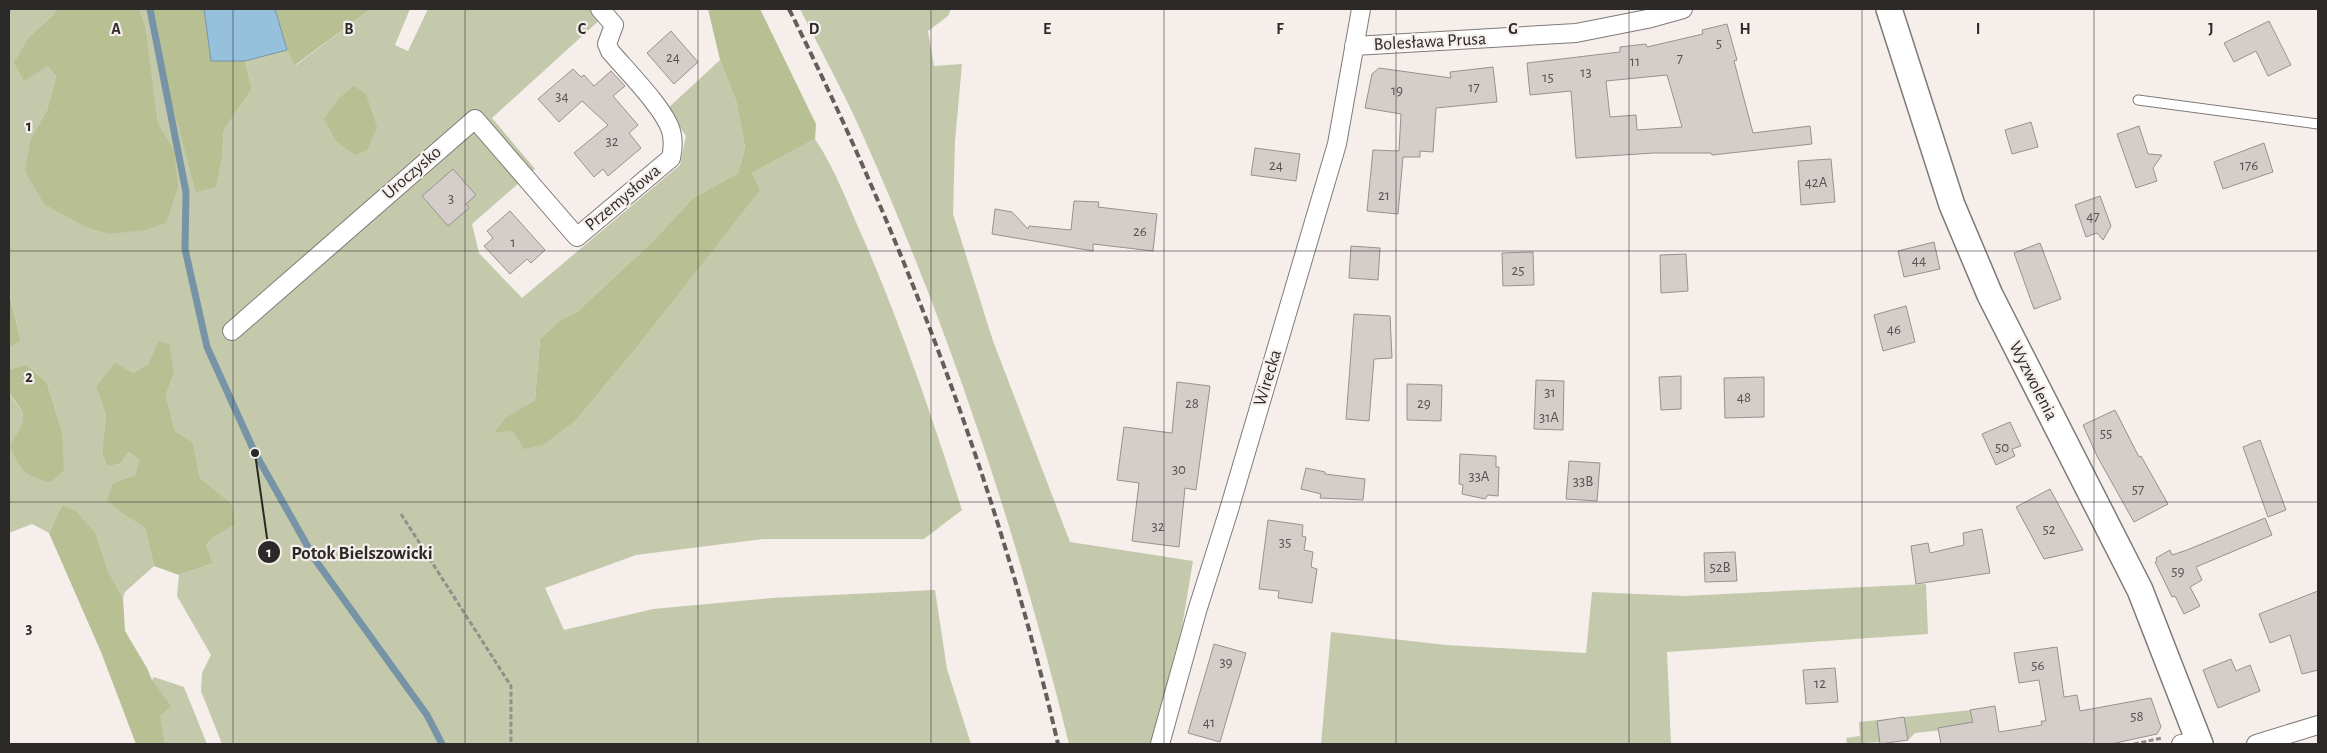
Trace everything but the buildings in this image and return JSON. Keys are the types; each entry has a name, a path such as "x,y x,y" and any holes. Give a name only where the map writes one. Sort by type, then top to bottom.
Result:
{"street":[{"name":"Przemysłowa","path":"577,237 671,158 673,145 671,130 660,111 610,51 607,44 614,25 600,9"},
{"name":"Wirecka","path":"1160,744 1197,611 1332,163 1361,9"},
{"name":"Bolesława Prusa","path":"1354,46 1576,33 1647,19 1683,9"},
{"name":"Wyzwolenia","path":"1889,9 1952,205 1986,286 2140,590 2194,743"},
{"name":"Uroczysko","path":"232,331 475,119 577,237"},
{"path":"2256,744 2318,725"}],"lane":[{"path":"2138,100 2318,124"}],"path":[{"path":"401,514 511,686 511,744"},
{"path":"2134,744 2165,737"}],"green space":[{"path":"9,9 56,9 54,14 29,37 56,76 47,110 31,138 174,149 158,123 146,28 139,9 152,9 158,28 222,156 224,130 252,89 245,61 287,50 296,65 371,9 410,9 395,45 408,51 428,9 595,9 603,17 492,118 535,169 472,224 479,253 522,298 680,165 686,136 667,109 720,60 736,101 745,147 738,173 693,198 653,241 577,312 560,320 540,339 535,400 506,417 495,433 576,420 633,352 759,190 752,173 815,139 841,188 891,305 928,407 962,510 924,539 763,539 636,555 545,588 564,630 653,609 771,598 935,590 947,669 971,744 222,744 201,691 202,673 211,655 177,596 179,575 213,563 206,545 214,537 236,524 232,504 200,478 193,442 175,431 166,395 174,373 158,341 148,364 133,373 96,387 106,415 102,453 107,466 120,464 129,452 139,460 135,475 113,483 126,516 145,528 154,566 125,592 123,598 108,571 96,534 62,505 49,533 32,524 9,533 9,394 20,408 23,419 20,430 11,445 62,431 47,383 26,364 9,370 9,348 21,341 9,291"},
{"path":"56,9 139,9 146,28 158,123 174,149 178,187 166,223 145,230 109,234 86,227 44,204 25,171 31,138 47,110 56,76 48,66 24,81 14,63 29,37 54,14"},
{"path":"152,9 204,9 211,61 245,61 252,89 224,130 222,156 216,187 196,192 165,77 158,28"},
{"path":"275,9 371,9 295,65 287,50"},
{"path":"708,9 760,9 816,124 815,139 752,173 760,190 633,352 576,420 543,445 524,449 513,431 494,433 506,417 535,400 540,339 560,320 577,312 653,241 693,198 738,173 745,147 736,101 720,60"},
{"path":"800,9 951,9 948,16 928,31 934,66 962,64 955,141 953,214 993,341 1070,542 1193,561 1182,627 1151,744 1069,744 1006,516 956,366 899,219 868,147"},
{"path":"354,86 366,94 377,127 367,150 355,155 336,141 324,119 339,98"},
{"path":"9,292 21,341 9,348"},
{"path":"158,341 169,344 174,373 166,395 175,431 193,442 200,478 232,504 236,524 214,537 206,545 213,563 179,575 154,566 145,528 126,516 107,500 113,483 135,475 139,460 129,452 120,464 107,466 102,453 106,415 96,387 115,363 133,373 148,364"},
{"path":"26,364 47,383 62,431 64,470 51,482 42,480 24,471 10,445 23,419 20,408 9,393 9,370"},
{"path":"62,505 76,511 96,534 108,571 123,598 125,631 152,680 171,706 160,716 165,744 136,744 101,652 49,533"},
{"path":"1926,584 1928,634 1667,652 1671,744 1321,744 1331,632 1446,645 1586,653 1592,592 1684,596"},
{"path":"154,677 184,687 207,744 165,744 152,680"},
{"path":"1971,710 1976,744 1946,744 1943,730 1915,733 1908,740 1904,717"},
{"path":"1889,719 1892,732 1879,734 1880,742 1847,744 1846,738 1860,736 1859,722"}],"water":[{"path":"204,9 275,9 287,50 245,61 211,61"}],"waterway":[{"path":"150,9 186,192 185,249 207,347 255,453 316,561 427,715 442,744"}],"railway":[{"path":"789,9 831,96 871,186 945,369 978,462 1008,556 1035,650 1058,744"}],"place":[{"name":"Potok Bielszowicki","path":"255,453"}]}
